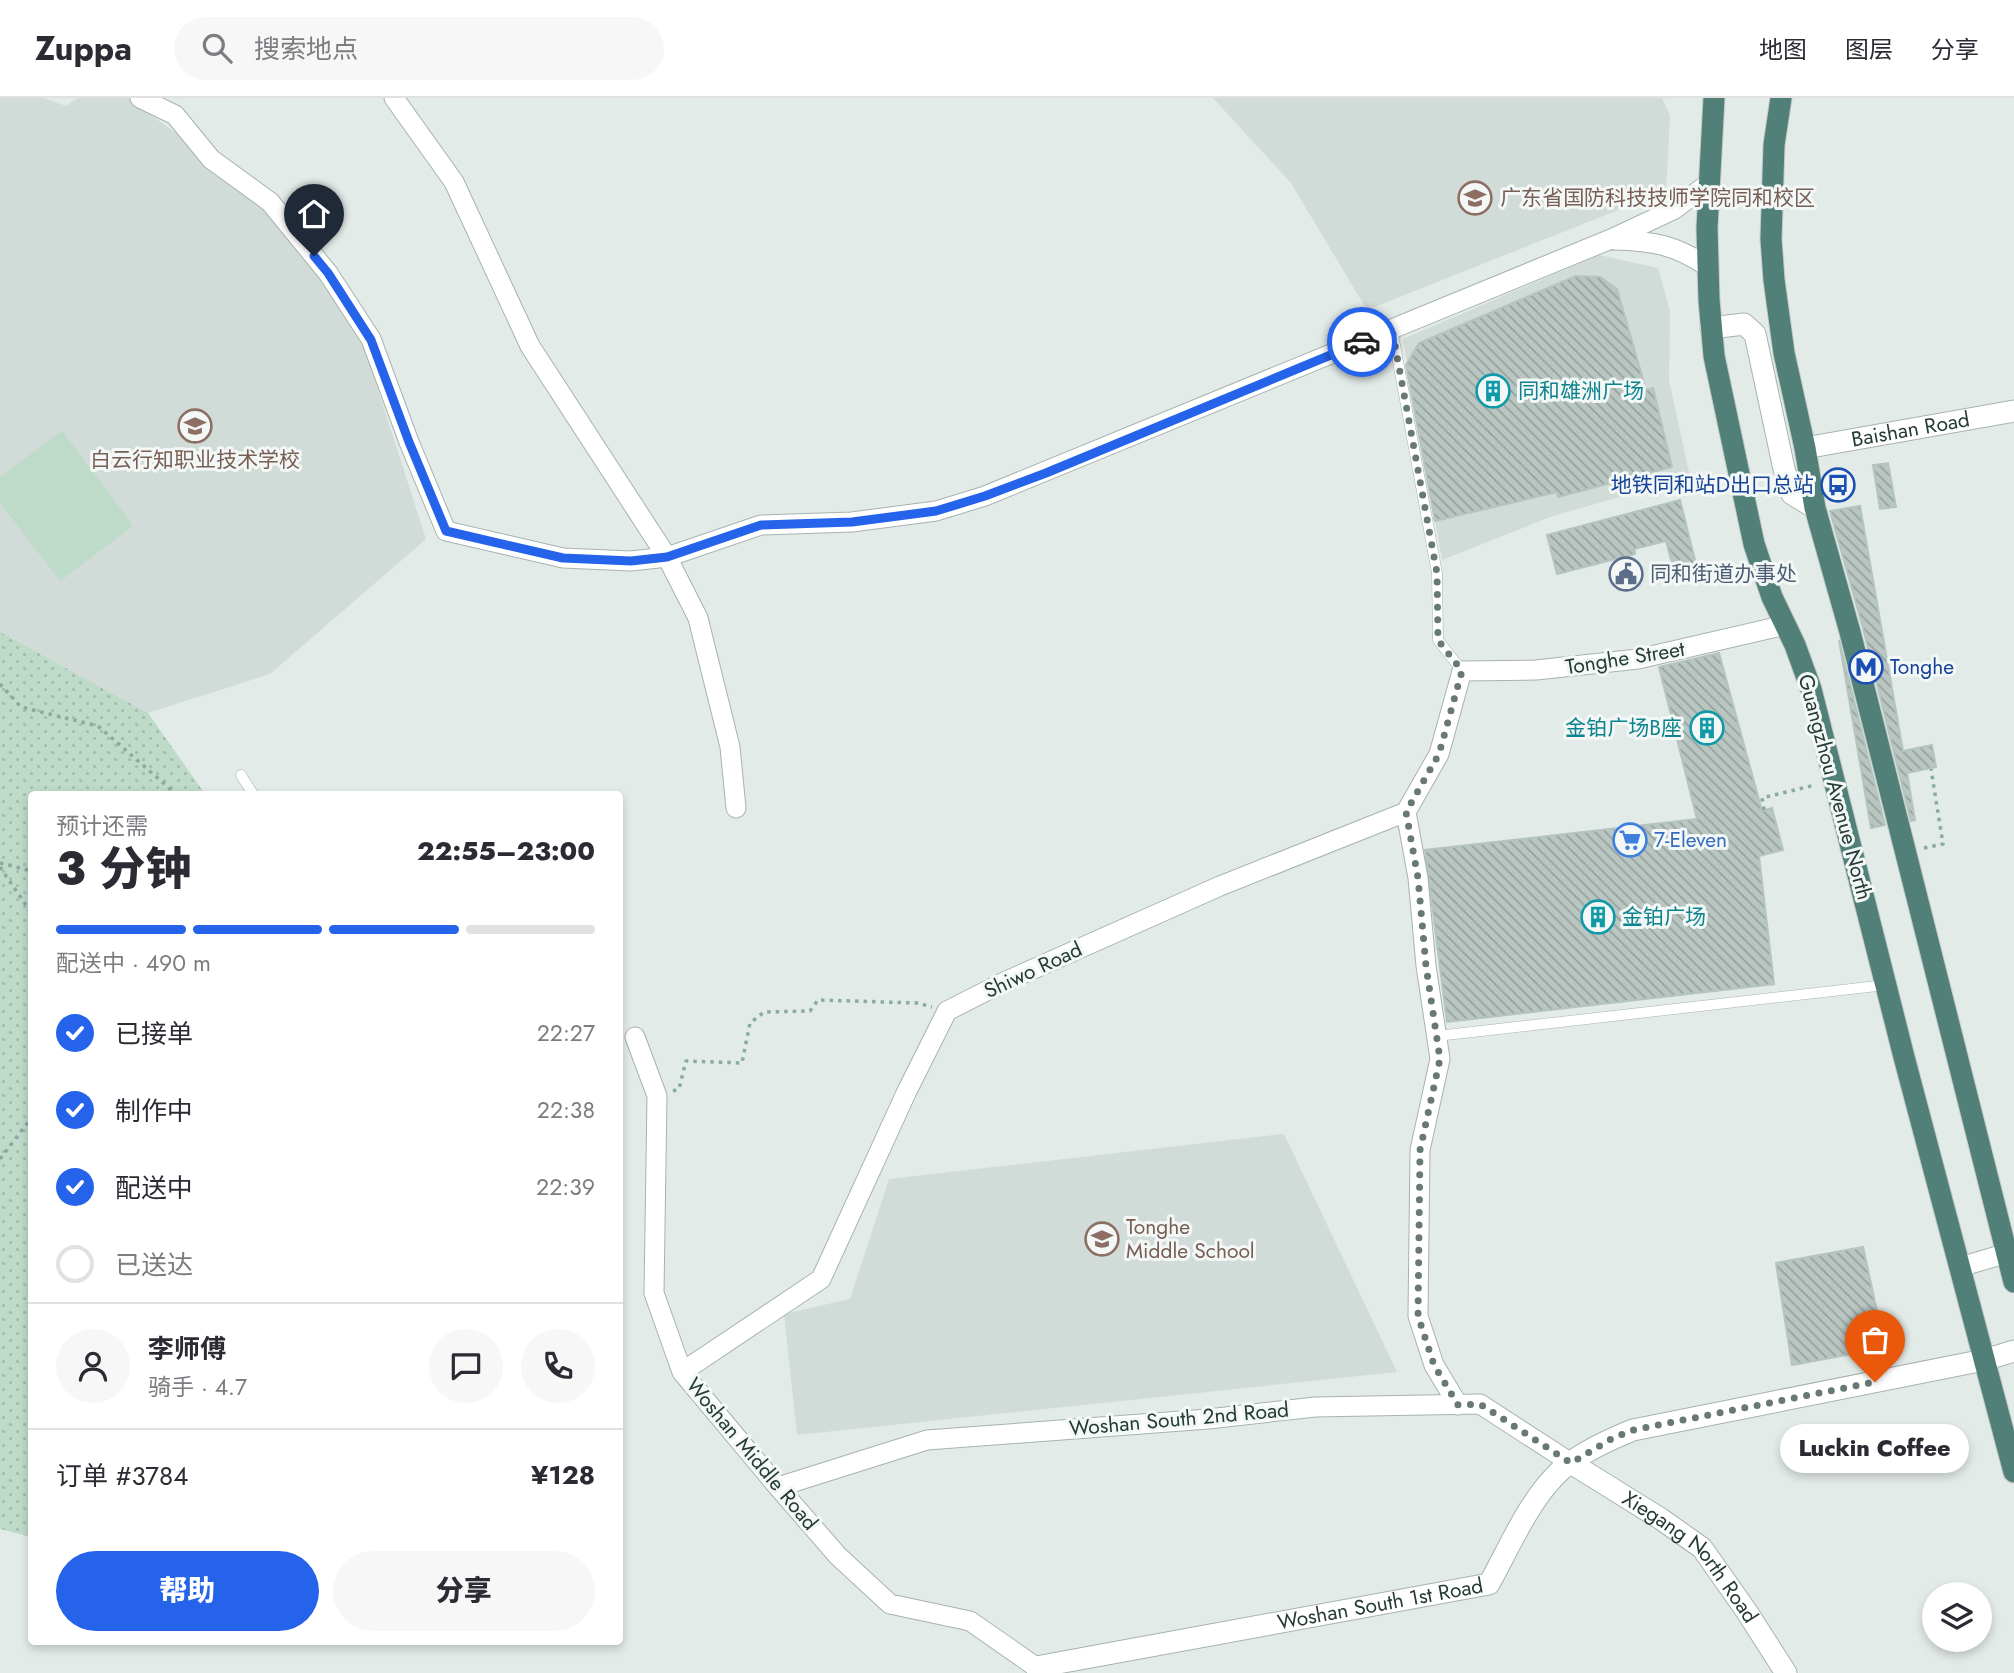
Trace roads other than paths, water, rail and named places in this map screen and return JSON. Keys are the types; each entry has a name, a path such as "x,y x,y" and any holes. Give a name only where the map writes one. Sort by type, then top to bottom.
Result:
{"highway":[{"name":"Guangzhou Avenue North","path":"1714,98 1708,184 1707,267 1711,328 1743,502 1764,574 1811,689 2014,1472"},
{"path":"1781,98 1774,145 1771,209 1773,280 1784,353 1815,508 1850,632 2011,1252 2014,1282"}],"street":[{"path":"140,98 175,115 211,159 270,202 328,273 371,340 446,531 563,558 631,561 667,557 761,525 852,522 936,511 985,496 1611,239 1673,210 1708,184"},
{"path":"394,98 454,182 530,346 667,557 698,618 730,747 736,808"},
{"path":"1611,239 1647,241 1671,246 1689,254 1707,267"},
{"path":"1711,328 1744,324 1755,334 1784,470 1792,494 1815,508"},
{"name":"Baishan Road","path":"1805,448 2014,411"},
{"name":"Tonghe Street","path":"1462,671 1536,670 1638,659 1785,625"},
{"path":"1458,1405 1434,1365 1418,1316 1420,1150 1440,1059 1426,966 1418,878 1406,812 1439,754 1462,671"},
{"name":"Shiwo Road","path":"682,1372 821,1279 907,1091 947,1011 1002,983 1220,886 1406,812"},
{"name":"Woshan Middle Road","path":"631,1036 657,1096 654,1293 682,1372 838,1556 890,1604 970,1621 1036,1667"},
{"path":"1961,1267 2011,1252"},
{"name":"Woshan South 1st Road","path":"1036,1667 1489,1584 1540,1495 1554,1476 1613,1438 1633,1430 1984,1360 2014,1351"},
{"name":"Woshan South 2nd Road","path":"778,1487 927,1440 1208,1419 1315,1407 1480,1404 1571,1463"},
{"name":"Xiegang North Road","path":"1571,1463 1702,1548 1786,1673"}],"lane":[{"path":"1392,329 1437,573 1438,640 1462,671"},
{"path":"241,775 251,791"},
{"path":"1437,1036 1886,985"}],"place":[{"name":"广东省国防科技技师学院同和校区","path":"1475,198"},
{"name":"同和雄洲广场","path":"1493,391"},
{"name":"白云行知职业技术学校","path":"195,426"},
{"name":"地铁同和站D出口总站","path":"1838,485"},
{"name":"同和街道办事处","path":"1626,574"},
{"name":"Tonghe","path":"1866,667"},
{"name":"金铂广场B座","path":"1707,728"},
{"name":"7-Eleven","path":"1630,840"},
{"name":"金铂广场","path":"1598,917"},
{"name":"Tonghe Middle School","path":"1102,1239"},
{"name":"Luckin Coffee","path":"1875,1382"}]}
